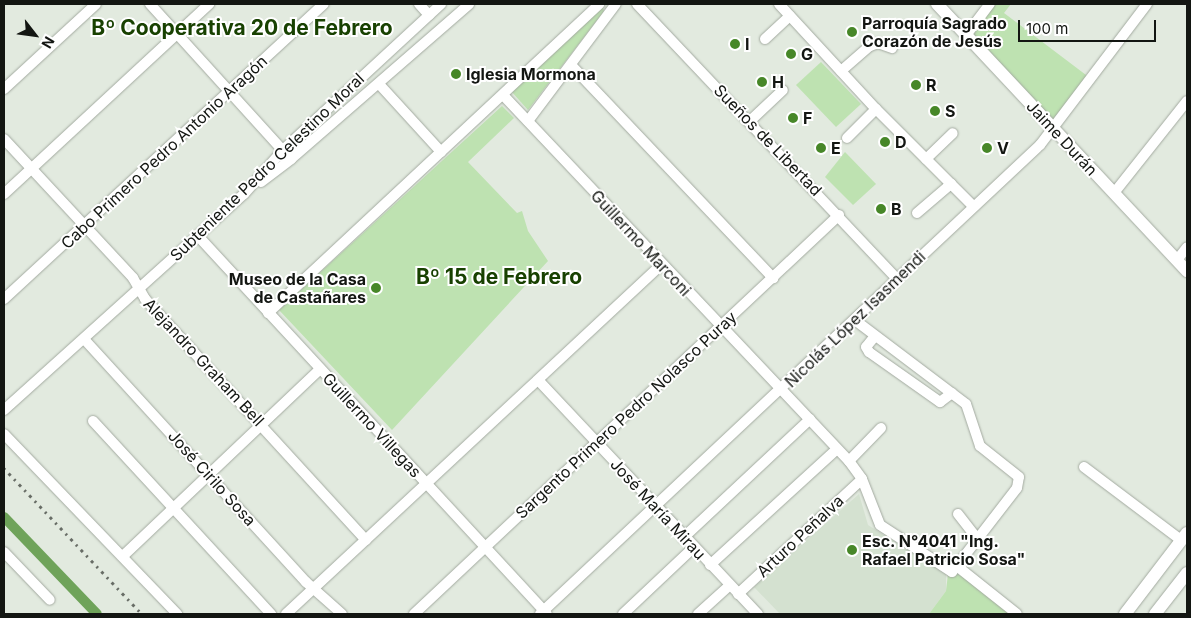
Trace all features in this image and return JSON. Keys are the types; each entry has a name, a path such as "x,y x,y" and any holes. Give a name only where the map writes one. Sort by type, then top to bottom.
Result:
{"street":[{"path":"4,89 96,4"},
{"path":"150,4 292,159"},
{"path":"4,194 209,4"},
{"name":"Cabo Primero Pedro Antonio Aragón","path":"4,299 324,4"},
{"path":"419,4 429,15"},
{"name":"Subteniente Pedro Celestino Moral","path":"4,410 244,194 283,150 393,46 441,4"},
{"path":"244,194 292,159 469,4"},
{"path":"268,313 599,4"},
{"path":"528,121 616,4"},
{"name":"Sueños de Libertad","path":"637,4 839,215 897,279"},
{"path":"779,4 876,109 973,206"},
{"name":"Jaime Durán","path":"937,4 1187,271"},
{"path":"967,34 990,4"},
{"name":"Nicolás López Isasmendi","path":"544,613 973,206 1040,145 1147,4"},
{"path":"765,38 790,16"},
{"path":"841,71 870,46 878,43 892,48"},
{"path":"390,74 393,46"},
{"path":"571,64 773,278"},
{"path":"379,84 441,152"},
{"path":"750,121 783,90"},
{"name":"Guillermo Marconi","path":"503,95 719,327 849,461 862,479 880,525 947,571 958,567"},
{"path":"1114,193 1187,100"},
{"path":"847,138 876,109"},
{"path":"926,159 953,133"},
{"name":"Alejandro Graham Bell","path":"4,138 84,226 138,288 145,299 366,540"},
{"path":"917,213 951,184"},
{"name":"Sargento Primero Pedro Nolasco Puray","path":"414,614 839,215"},
{"name":"Guillermo Villegas","path":"198,236 544,613"},
{"path":"1177,260 1187,247"},
{"path":"286,614 427,486 661,265"},
{"path":"855,320 952,393 969,409 980,446 1015,472 1020,482 958,567 1017,614"},
{"path":"874,336 866,347 869,352 940,402 952,393"},
{"name":"José Cirilo Sosa","path":"84,339 210,474 306,582 314,587 342,614"},
{"path":"123,556 320,369"},
{"name":"José María Mirau","path":"539,381 693,548 758,614"},
{"path":"684,538 810,420"},
{"path":"92,421 271,614"},
{"path":"849,461 881,428"},
{"path":"4,434 177,614"},
{"path":"710,565 837,449"},
{"path":"1084,467 1184,537 1125,614"},
{"name":"Arturo Peñalva","path":"738,594 862,479"},
{"path":"958,514 978,540"},
{"path":"623,614 693,548"},
{"path":"4,552 50,600"},
{"path":"1155,614 1187,573"},
{"path":"698,614 730,585"}],"shaded area":[{"name":"Esc. N°4041 \"Ing. Rafael Patricio Sosa\"","path":"859,494 868,525 946,574 946,591 929,614 780,614 754,587"}],"green space":[{"path":"992,4 1011,4 1004,13 1090,78 1053,127 969,36"},
{"path":"602,5 604,11 528,110 511,91"},
{"path":"821,62 861,104 836,127 796,85"},
{"path":"502,106 514,118 468,162 517,213 522,211 528,231 548,261 392,430 279,310"},
{"path":"845,152 876,184 853,205 825,177"},
{"path":"958,567 1017,614 929,614 946,591 948,574"}],"waterway":[{"path":"4,517 97,614"}],"railway":[{"path":"4,468 142,614"}],"place":[{"name":"Parroquía Sagrado Corazón de Jesús","path":"852,32"},
{"name":"I","path":"735,44"},
{"name":"G","path":"791,54"},
{"name":"Iglesia Mormona","path":"456,74"},
{"name":"H","path":"762,82"},
{"name":"R","path":"916,85"},
{"name":"S","path":"935,111"},
{"name":"F","path":"793,118"},
{"name":"D","path":"885,142"},
{"name":"E","path":"821,148"},
{"name":"V","path":"987,148"},
{"name":"B","path":"881,209"},
{"name":"Museo de la Casa de Castañares","path":"376,288"},
{"name":"Esc. N°4041 \"Ing. Rafael Patricio Sosa\"","path":"852,550"}],"district":[{"name":"Bº Cooperativa 20 de Febrero","path":"242,28"},
{"name":"Bº 15 de Febrero","path":"499,277"}]}
